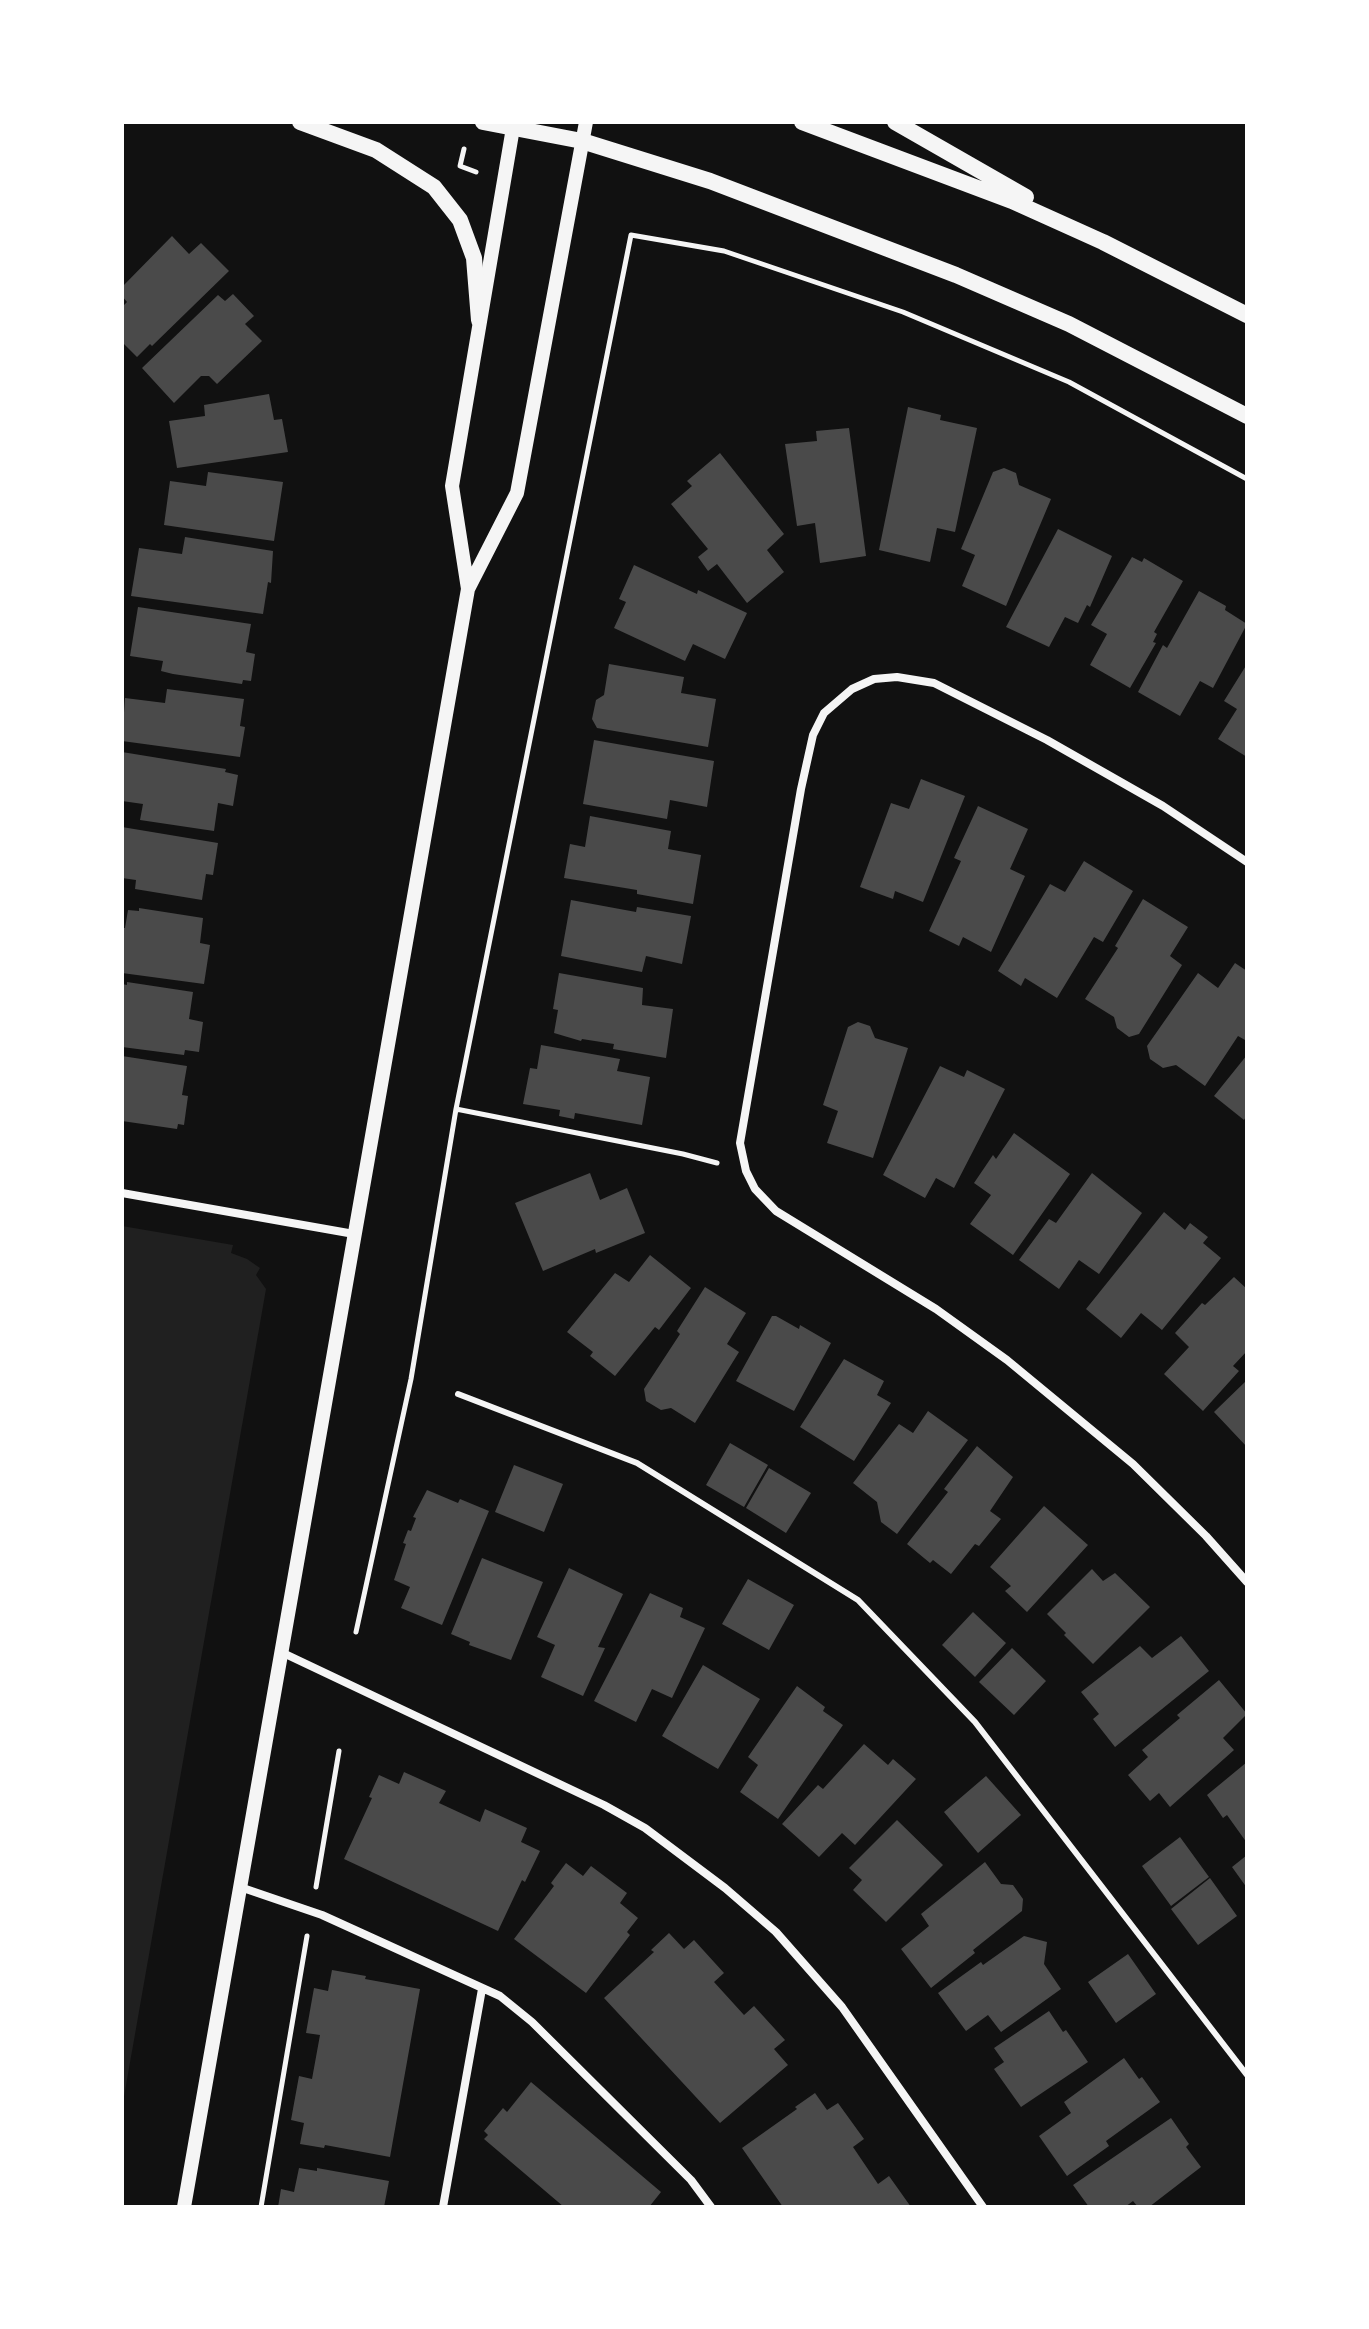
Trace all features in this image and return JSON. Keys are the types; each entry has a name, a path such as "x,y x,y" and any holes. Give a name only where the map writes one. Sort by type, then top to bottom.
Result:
{"main road":[{"path":"300,122 376,150 434,187 460,220 474,258 479,320"},
{"path":"483,122 513,125 582,141 710,181 956,275 1069,324 1247,416"},
{"path":"802,122 1012,201 1103,242 1247,315"},
{"path":"895,122 1103,242"}],"street":[{"path":"184,2207 468,589 517,493 586,122"},
{"path":"468,589 452,486 513,125"},
{"path":"1247,862 1163,806 1047,740 934,683 897,677 874,679 852,689 824,713 813,735 740,1143 746,1171 755,1189 776,1211 936,1309 1074,1413 1133,1464 1206,1536 1247,1582"},
{"path":"122,1193 354,1234"},
{"path":"281,1652 604,1805 645,1828 725,1888 776,1932 842,2007 983,2207"},
{"path":"239,1887 312,1911 500,1996 532,2022 691,2180 711,2207"},
{"path":"443,2207 482,1989"}],"lane":[{"path":"458,1394 637,1463 858,1600 975,1722 1247,2075"}],"path":[{"path":"464,149 460,166 476,172"},
{"path":"356,1632 411,1379 456,1109 631,235 724,251 903,312 1069,382 1247,479"},
{"path":"456,1109 683,1154 746,1171"},
{"path":"261,2207 339,1751"}],"shaded area":[{"path":"122,1226 233,1245 231,1253 260,1268 256,1275 266,1289 122,2108"}],"building":[{"path":"172,236 189,254 201,243 229,271 137,357 122,342 122,307 127,302 122,296 122,287"},
{"path":"233,294 254,316 245,324 262,341 217,384 209,376 201,376 174,403 142,368 218,295 225,301"},
{"path":"269,394 274,420 282,419 288,452 177,468 169,421 205,416 204,405"},
{"path":"908,407 941,415 940,420 977,428 955,532 937,528 930,562 879,550"},
{"path":"849,428 866,556 820,563 815,523 797,526 785,444 817,441 816,431"},
{"path":"720,453 784,534 767,550 784,572 747,603 717,564 708,571 698,557 708,549 671,504 692,486 687,481"},
{"path":"1004,468 1016,473 1019,485 1051,499 1006,606 962,586 975,555 961,549 993,472"},
{"path":"208,472 283,482 274,541 164,525 170,481 206,486"},
{"path":"1058,529 1112,556 1090,607 1087,605 1078,623 1065,617 1049,647 1006,627"},
{"path":"185,537 273,551 271,583 268,582 263,614 131,596 139,548 182,554"},
{"path":"1132,557 1142,562 1144,558 1183,581 1154,632 1157,634 1153,642 1156,643 1130,688 1090,665 1107,634 1091,625"},
{"path":"634,565 747,613 725,659 693,644 685,661 614,628 626,602 619,599"},
{"path":"1199,591 1226,606 1225,610 1247,624 1213,688 1200,681 1180,716 1138,692 1163,645 1167,648"},
{"path":"138,607 251,624 246,652 255,654 251,681 243,680 242,684 173,674 161,671 163,661 130,656"},
{"path":"609,664 684,677 681,693 716,699 708,747 597,728 592,719 596,700 604,695"},
{"path":"1247,664 1247,757 1218,739 1237,709 1224,701"},
{"path":"167,689 244,699 240,726 245,727 240,757 122,741 125,698 165,703"},
{"path":"594,740 714,761 707,807 670,800 667,819 583,804"},
{"path":"122,752 226,769 225,772 238,775 233,806 218,803 214,831 140,820 143,804 122,801"},
{"path":"921,779 965,796 923,902 895,891 893,899 860,887 891,803 909,809"},
{"path":"978,806 1028,829 1010,869 1025,876 991,952 963,937 959,946 929,931 961,861 954,858"},
{"path":"590,816 671,831 668,849 701,855 693,904 637,894 637,890 564,878 570,844 585,847"},
{"path":"122,827 218,843 213,875 206,874 202,900 135,889 136,880 122,878"},
{"path":"1084,861 1133,891 1103,942 1094,937 1057,998 1025,978 1021,986 998,971 1050,884 1065,892"},
{"path":"1143,899 1188,927 1170,956 1182,965 1139,1034 1129,1037 1117,1028 1114,1017 1085,999 1118,948 1115,946"},
{"path":"571,900 636,912 637,907 691,916 682,964 646,956 642,972 561,956"},
{"path":"139,908 203,918 200,943 210,945 204,984 122,973 122,928 125,928 128,910 139,911"},
{"path":"1235,963 1247,971 1247,1037 1245,1040 1238,1036 1205,1086 1176,1065 1163,1068 1150,1059 1147,1046 1198,973 1218,988"},
{"path":"559,973 643,988 642,1005 673,1009 666,1058 613,1049 614,1044 581,1041 554,1033 558,1010 553,1009"},
{"path":"127,982 193,992 189,1019 203,1022 199,1052 185,1050 184,1055 122,1047 122,984 127,985"},
{"path":"858,1022 870,1026 875,1038 908,1048 873,1158 827,1143 838,1111 823,1105 848,1027"},
{"path":"541,1045 620,1059 617,1071 650,1077 642,1125 575,1113 574,1119 559,1116 560,1110 523,1104 530,1068 537,1069"},
{"path":"1247,1055 1247,1115 1244,1120 1214,1096"},
{"path":"122,1056 187,1066 182,1095 188,1096 184,1125 178,1124 177,1129 122,1121"},
{"path":"940,1066 964,1077 967,1070 1005,1089 954,1188 936,1178 925,1198 883,1175"},
{"path":"1014,1133 1070,1174 1013,1255 970,1224 991,1195 974,1183 993,1155 996,1159"},
{"path":"590,1173 600,1200 627,1188 645,1233 596,1253 595,1249 543,1271 515,1203"},
{"path":"1092,1173 1142,1213 1099,1274 1079,1260 1059,1289 1019,1260 1049,1219 1056,1223"},
{"path":"1164,1212 1185,1230 1190,1223 1208,1237 1203,1243 1221,1258 1162,1330 1141,1313 1121,1338 1086,1309"},
{"path":"650,1255 691,1288 659,1330 655,1327 615,1376 590,1356 593,1352 567,1332 615,1273 629,1282"},
{"path":"1234,1277 1247,1289 1247,1351 1233,1366 1239,1371 1203,1411 1164,1374 1189,1347 1175,1333 1202,1303 1205,1305"},
{"path":"705,1287 746,1313 727,1344 739,1352 695,1423 671,1408 661,1410 646,1401 644,1389 680,1334 677,1331"},
{"path":"772,1316 799,1329 800,1325 831,1343 794,1411 736,1381"},
{"path":"844,1359 884,1381 877,1395 891,1403 854,1461 800,1427"},
{"path":"1247,1380 1247,1447 1214,1412"},
{"path":"928,1411 968,1440 897,1534 881,1522 877,1502 853,1483 899,1424 913,1433"},
{"path":"730,1443 768,1465 744,1507 706,1485"},
{"path":"977,1446 1013,1477 990,1511 1001,1519 979,1546 975,1544 951,1574 933,1560 930,1563 907,1544 948,1492 944,1489"},
{"path":"514,1465 563,1484 544,1532 495,1512"},
{"path":"769,1468 811,1493 786,1533 746,1508"},
{"path":"427,1490 489,1511 442,1625 401,1608 410,1587 394,1580 406,1544 403,1543"},
{"path":"1044,1506 1088,1545 1027,1612 1005,1591 1011,1586 990,1567"},
{"path":"482,1558 543,1582 511,1660 469,1645 470,1642 451,1634"},
{"path":"569,1568 623,1594 598,1647 605,1648 583,1696 541,1677 555,1645 537,1637"},
{"path":"1092,1569 1103,1581 1115,1573 1150,1607 1093,1664 1047,1614"},
{"path":"748,1579 794,1605 769,1650 722,1624"},
{"path":"650,1593 683,1608 680,1617 705,1628 672,1698 652,1689 636,1722 594,1701"},
{"path":"973,1612 1006,1643 975,1677 942,1645"},
{"path":"1181,1636 1209,1671 1115,1747 1093,1719 1099,1714 1081,1692 1140,1646 1152,1658"},
{"path":"1012,1648 1046,1681 1014,1715 979,1682"},
{"path":"703,1665 760,1699 718,1769 662,1736"},
{"path":"1219,1680 1247,1714 1223,1738 1234,1750 1170,1807 1159,1793 1150,1801 1128,1775 1148,1757 1142,1750"},
{"path":"797,1686 843,1725 778,1819 740,1792 758,1765 748,1757"},
{"path":"864,1744 888,1765 893,1759 916,1779 855,1845 842,1833 819,1857 782,1824 818,1785 823,1789"},
{"path":"1247,1762 1247,1843 1227,1815 1223,1818 1207,1795"},
{"path":"404,1772 446,1791 439,1803 480,1822 485,1809 527,1828 521,1842 540,1851 525,1882 522,1880 498,1931 344,1859 379,1775 399,1784"},
{"path":"986,1776 1021,1815 978,1853 944,1812"},
{"path":"897,1820 943,1865 886,1922 853,1890 862,1880 849,1868"},
{"path":"1180,1837 1209,1877 1171,1906 1142,1866"},
{"path":"1247,1855 1247,1888 1232,1867"},
{"path":"985,1862 1001,1884 1013,1885 1023,1899 1022,1911 931,1988 901,1949 929,1926 921,1914"},
{"path":"566,1863 583,1876 591,1866 627,1893 620,1903 638,1918 627,1932 630,1935 586,1993 514,1939 554,1886 551,1883"},
{"path":"1210,1878 1237,1916 1198,1945 1171,1909"},
{"path":"669,1933 684,1949 694,1940 724,1973 714,1982 744,2015 754,2006 785,2040 774,2049 788,2065 720,2123 604,1998 654,1952 651,1950"},
{"path":"1024,1936 1047,1942 1044,1964 1061,1989 1001,2032 988,2015 966,2031 938,1993"},
{"path":"1128,1954 1156,1994 1116,2023 1088,1982"},
{"path":"332,1970 420,1989 390,2157 325,2145 324,2148 300,2144 304,2123 291,2120 299,2076 312,2079 320,2035 306,2033 314,1988 328,1991"},
{"path":"1049,2011 1088,2062 1021,2107 994,2069 1004,2062 994,2048"},
{"path":"1124,2058 1160,2102 1106,2141 1109,2146 1067,2176 1039,2136 1071,2113 1064,2102"},
{"path":"531,2082 661,2192 649,2207 564,2207 484,2139 488,2135 484,2131 503,2108 507,2112"},
{"path":"815,2093 827,2110 838,2103 864,2139 853,2147 878,2184 889,2176 911,2207 783,2207 742,2148"},
{"path":"1171,2118 1201,2167 1149,2207 1138,2207 1133,2201 1125,2207 1089,2207 1073,2185"},
{"path":"299,2168 317,2171 317,2168 389,2181 384,2207 278,2207 281,2189 294,2192"}]}
